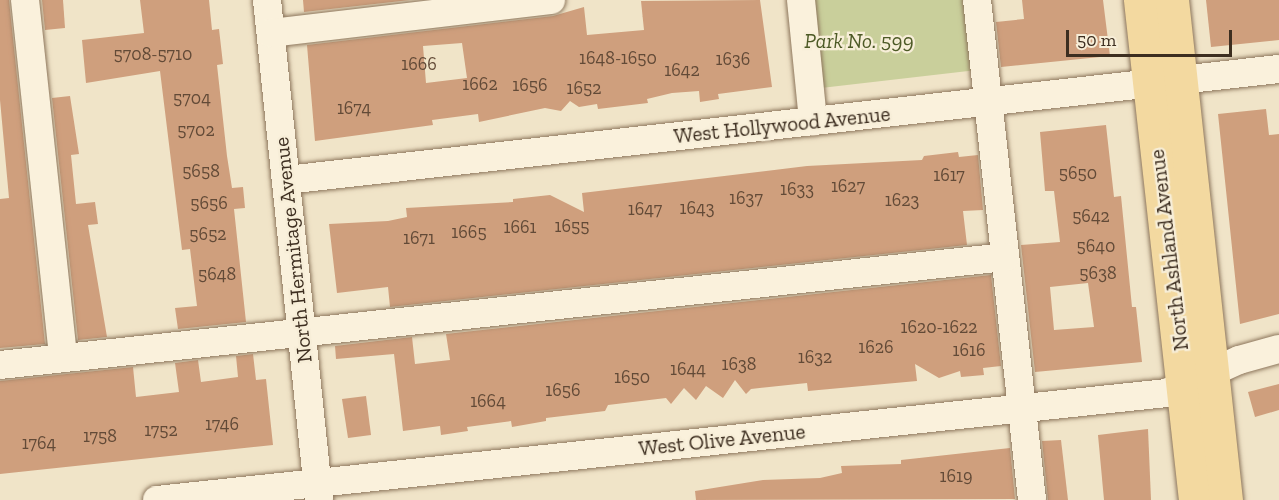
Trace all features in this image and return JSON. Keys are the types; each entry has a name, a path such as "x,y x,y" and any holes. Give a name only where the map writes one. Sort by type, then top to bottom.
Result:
{"main road":[{"name":"North Ashland Avenue","path":"1140,0 1165,82 1199,380 1226,500"},
{"name":"North Ashland Avenue","path":"1165,82 1172,0"},
{"name":"North Ashland Avenue","path":"1195,500 1199,380"}],"street":[{"path":"25,0 63,358"},
{"name":"North Hermitage Avenue","path":"267,0 318,492"},
{"path":"271,33 551,0"},
{"path":"801,0 813,121"},
{"path":"977,0 1032,500"},
{"name":"West Hollywood Avenue","path":"286,180 1279,69"},
{"path":"0,365 1005,257"},
{"name":"West Olive Avenue","path":"157,500 318,492 1167,393 1239,360 1279,349"}],"green space":[{"name":"Park No. 599","path":"810,0 970,0 977,70 821,88"}],"building":[{"path":"0,0 9,0 45,344 0,348 0,199 9,198 0,100"},
{"path":"42,0 63,0 65,28 45,30"},
{"path":"140,0 209,0 212,30 219,29 223,64 217,65 227,156 232,188 243,187 245,208 234,209 246,322 178,329 175,308 197,306 190,249 182,250 160,71 86,83 82,40 144,33"},
{"path":"303,0 410,0 304,12"},
{"path":"760,0 772,87 718,94 719,99 700,102 699,91 672,93 647,99 648,103 598,109 597,104 579,107 570,101 561,111 545,108 479,122 478,114 432,120 433,125 315,141 307,45 553,16 584,7 587,35 644,30 641,1","holes":["462,43 467,78 426,83 423,46"]},
{"path":"1022,0 1103,0 1110,56 1001,67 996,22 1024,19"},
{"path":"1206,0 1279,0 1279,40 1211,47"},
{"path":"70,96 79,154 71,155 76,204 95,202 98,224 88,225 107,337 78,340 52,98"},
{"path":"1266,109 1269,135 1279,134 1279,314 1240,324 1218,114"},
{"path":"1106,125 1114,197 1121,196 1132,307 1136,307 1142,362 1035,372 1021,245 1060,242 1054,191 1045,191 1040,132","holes":["1088,283 1094,327 1054,330 1050,287"]},
{"path":"958,152 959,157 978,155 983,210 963,211 967,245 390,307 388,287 337,293 329,224 388,221 407,217 406,208 513,202 513,199 550,195 584,212 582,193 807,166 922,160 924,156"},
{"path":"991,275 1001,366 983,368 984,375 961,377 960,371 939,378 915,364 917,381 808,391 807,383 751,389 746,394 735,380 723,398 706,386 696,400 684,388 671,404 666,398 608,405 605,411 546,418 546,421 512,427 511,421 467,427 468,431 441,435 440,426 403,431 394,354 336,359 335,346 412,337 415,364 450,360 446,334"},
{"path":"253,354 256,380 266,379 273,445 0,474 0,381 133,367 136,397 179,392 175,363 198,360 201,382 238,377 236,356"},
{"path":"1279,384 1279,410 1255,417 1248,392"},
{"path":"366,396 371,435 348,438 342,399"},
{"path":"1148,429 1151,500 1104,500 1098,435"},
{"path":"1061,440 1068,500 1048,500 1042,441"},
{"path":"1010,448 1015,499 696,500 695,491 763,480 820,478 842,473 841,466 901,464 901,460"}]}
